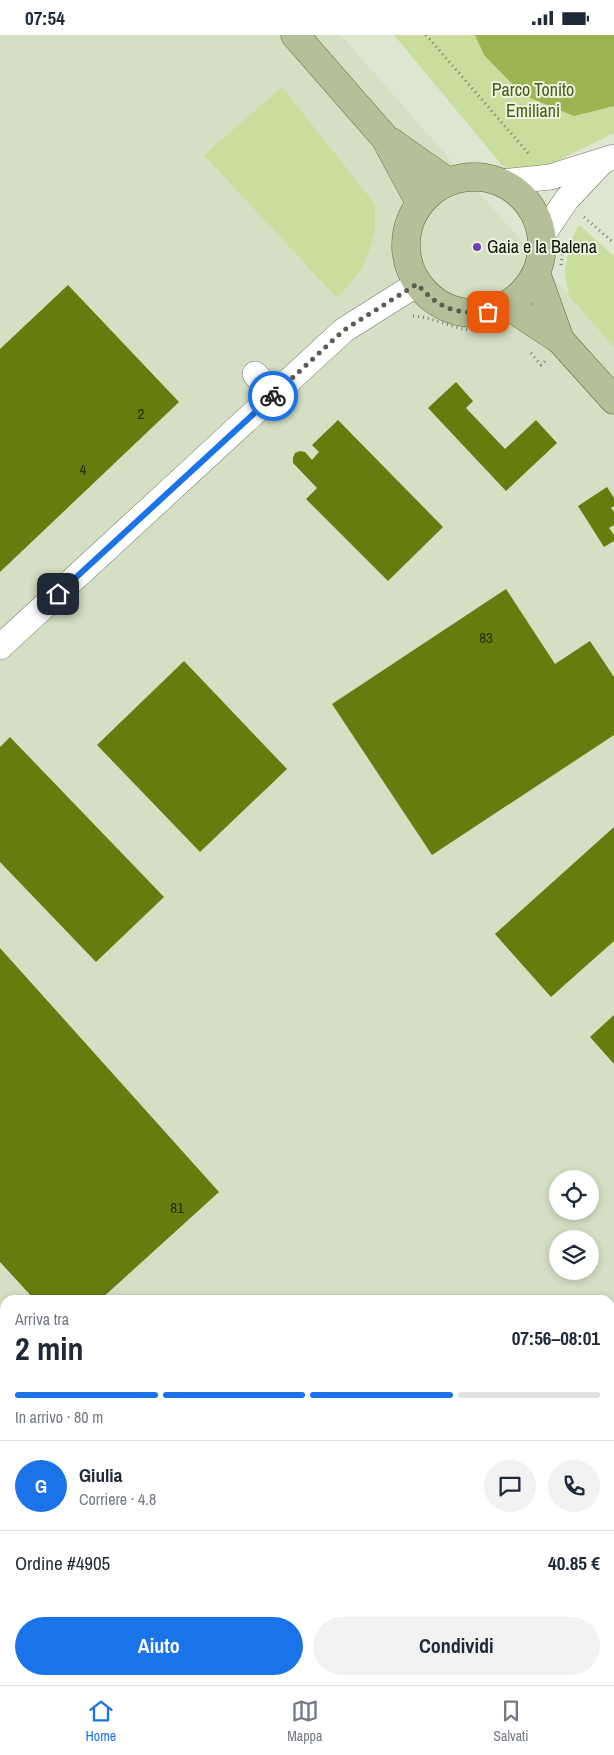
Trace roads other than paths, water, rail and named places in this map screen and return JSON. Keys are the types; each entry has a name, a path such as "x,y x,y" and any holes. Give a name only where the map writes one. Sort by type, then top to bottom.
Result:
{"main road":[{"path":"295,35 385,138 420,203"},
{"path":"385,138 448,182"},
{"path":"548,272 507,305 488,312 468,313 448,309 431,299 417,284 408,264 405,243 410,222 420,203 432,190 448,182 465,177 483,177 501,182 520,195 554,239 542,255 548,272 562,342"},
{"path":"507,305 562,342 614,400"}],"street":[{"path":"501,182 550,177 608,159"},
{"path":"554,239 567,199 608,159"},
{"path":"0,647 344,330 417,284"},
{"path":"255,374 274,395"}],"place":[{"name":"Gaia e la Balena","path":"477,247"}],"park label":[{"name":"Parco Tonito Emiliani","path":"533,100"}]}
